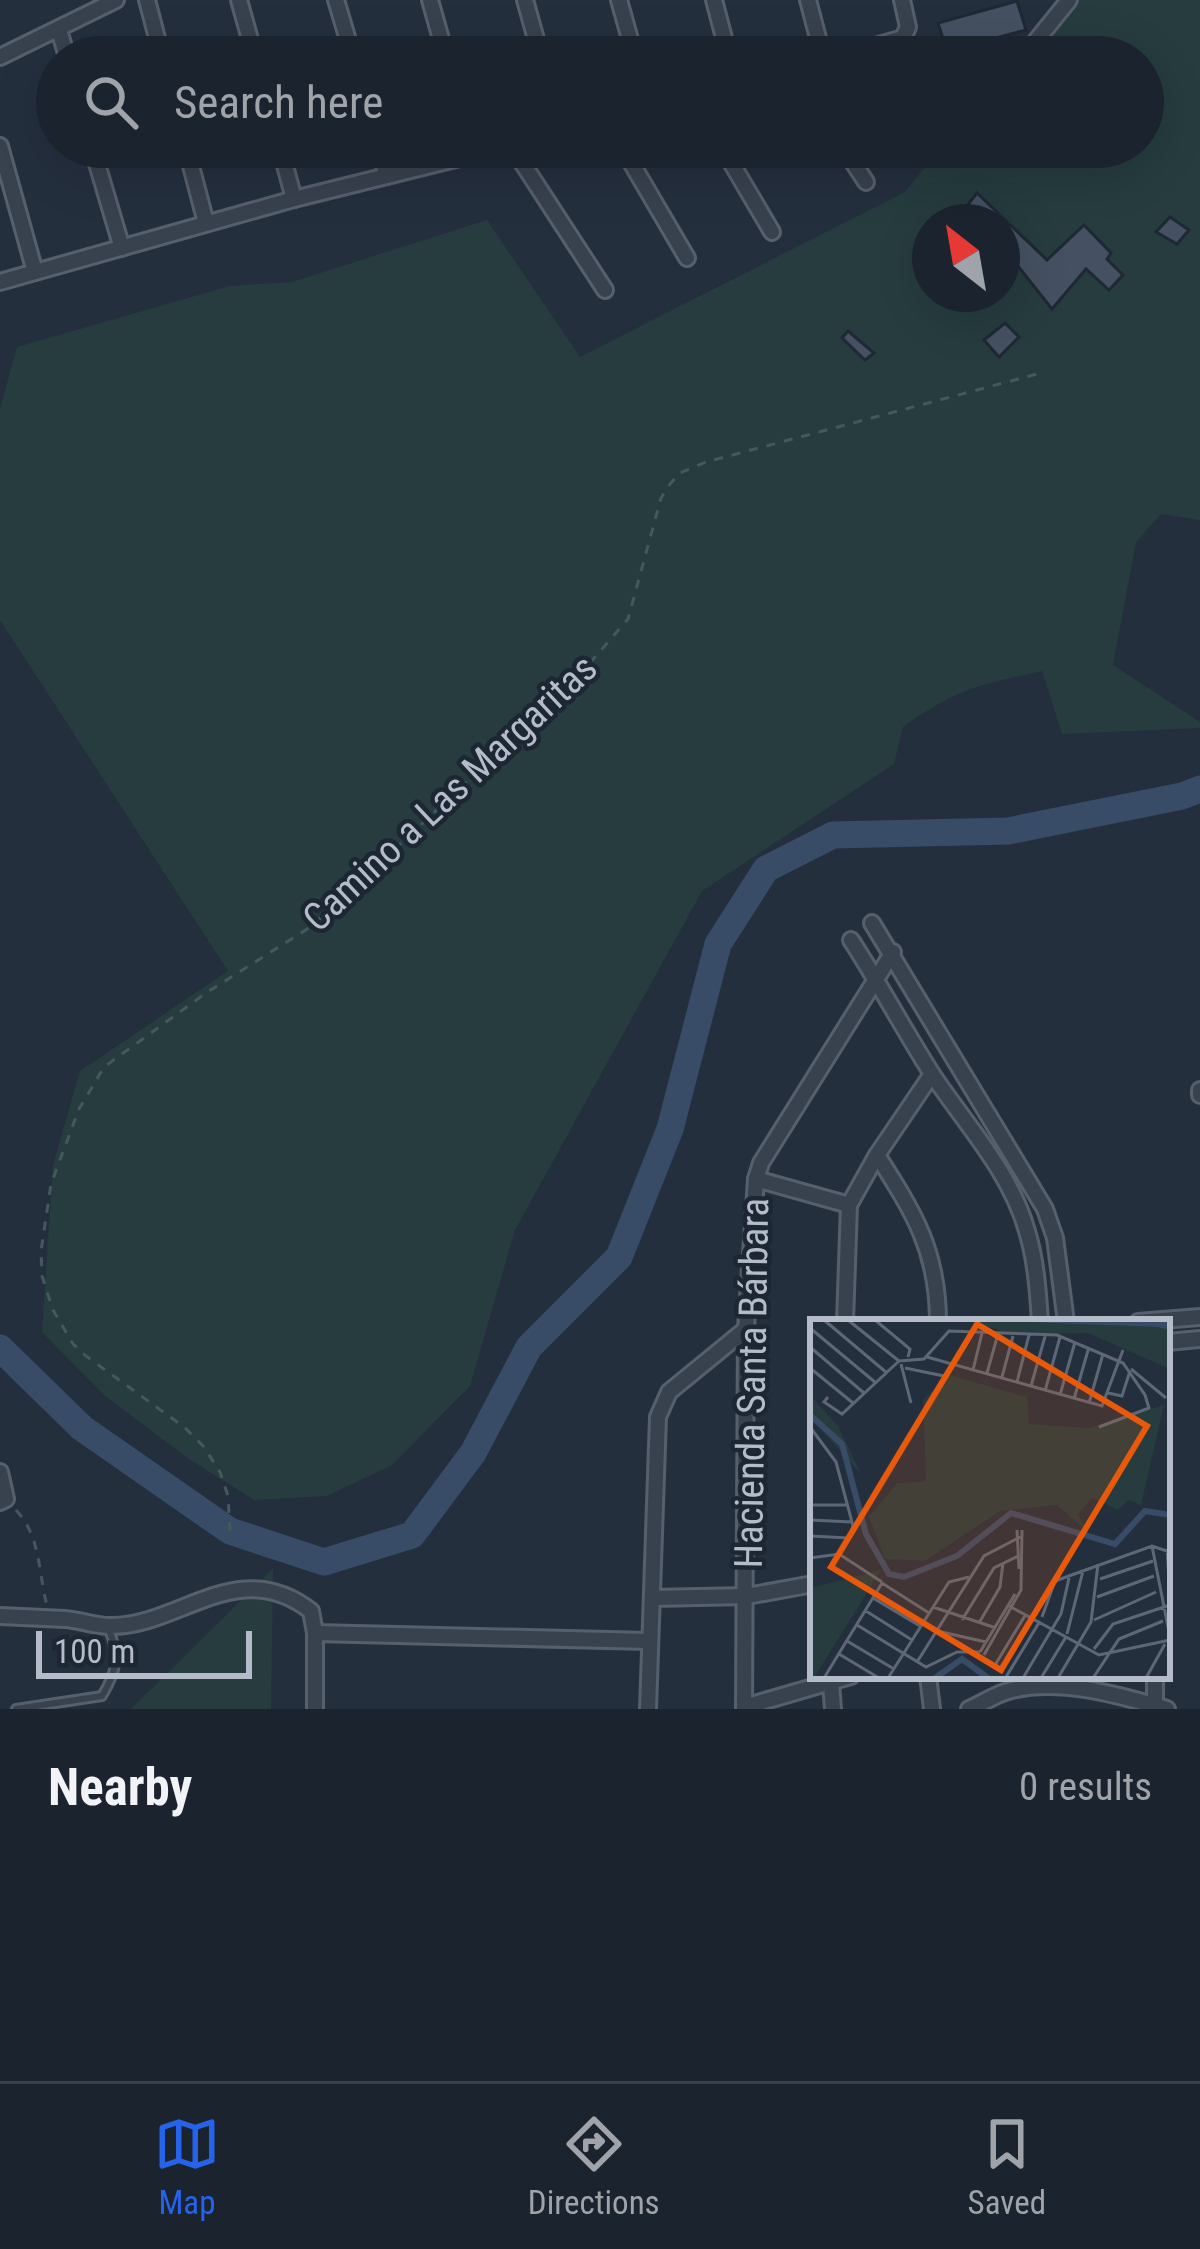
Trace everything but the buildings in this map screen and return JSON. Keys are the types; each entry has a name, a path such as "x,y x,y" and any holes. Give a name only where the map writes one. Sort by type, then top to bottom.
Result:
{"street":[{"path":"44,36 116,0"},
{"path":"147,0 156,36"},
{"path":"239,0 249,36"},
{"path":"336,0 346,36"},
{"path":"430,0 440,36"},
{"path":"525,0 535,36"},
{"path":"620,0 629,36"},
{"path":"714,0 723,36"},
{"path":"808,0 817,36"},
{"path":"902,0 908,27 904,36"},
{"path":"1040,36 1069,0"},
{"path":"59,29 61,36"},
{"path":"0,57 36,40"},
{"path":"0,146 35,272"},
{"path":"98,168 122,248"},
{"path":"192,168 206,223"},
{"path":"286,168 294,199"},
{"path":"385,168 387,176"},
{"path":"0,282 414,168"},
{"path":"522,168 604,290"},
{"path":"634,168 687,258"},
{"path":"734,168 772,232"},
{"path":"857,168 866,182"},
{"path":"872,923 1039,1196 1055,1238 1066,1319"},
{"path":"851,940 932,1074 1008,1184 1035,1261 1040,1319"},
{"name":"Hacienda Santa Bárbara","path":"744,1708 746,1329 756,1179 760,1163 893,952"},
{"path":"845,1319 849,1205 932,1074"},
{"path":"877,1155 914,1213 930,1250 938,1284 938,1319"},
{"path":"756,1179 849,1205"},
{"path":"1170,1319 1200,1317"},
{"path":"648,1709 661,1404 686,1374 746,1329"},
{"path":"1170,1342 1200,1340"},
{"path":"0,1472 3,1500"},
{"path":"652,1598 748,1597 810,1585"},
{"path":"0,1616 107,1626 147,1623 228,1591 296,1599 311,1611 315,1633 315,1709"},
{"path":"0,1628 42,1619"},
{"path":"315,1633 649,1641"},
{"path":"744,1708 842,1679"},
{"path":"928,1679 932,1709"},
{"path":"970,1709 1035,1682 1063,1682 1161,1707"},
{"path":"831,1683 833,1709"}],"lane":[{"path":"16,1709 102,1696 114,1676 118,1653 107,1626"}],"path":[{"name":"Camino a Las Margaritas","path":"230,1531 228,1496 204,1447 73,1344 53,1310 42,1276 51,1184 93,1083 118,1055 312,926 568,688 628,619 661,498 680,473 706,462 1042,373"},
{"path":"3,1500 31,1526 42,1619"}],"green space":[{"path":"1060,0 1200,0 1200,520 1161,514 1136,542 1113,665 1200,722 1200,728 1062,734 1042,671 984,685 938,704 903,727 894,764 702,891 515,1230 470,1386 392,1465 327,1496 254,1500 186,1457 104,1395 42,1332 53,1165 80,1071 228,971 0,620 0,409 17,347 230,286 292,282 487,220 580,357 905,192 924,168 1164,168 1164,36 1031,36"},
{"path":"273,1569 271,1709 131,1709"}],"waterway":[{"path":"0,1348 82,1428 230,1531 324,1562 412,1535 473,1453 529,1347 619,1257 670,1129 718,944 766,869 833,835 1008,831 1200,789"}]}
